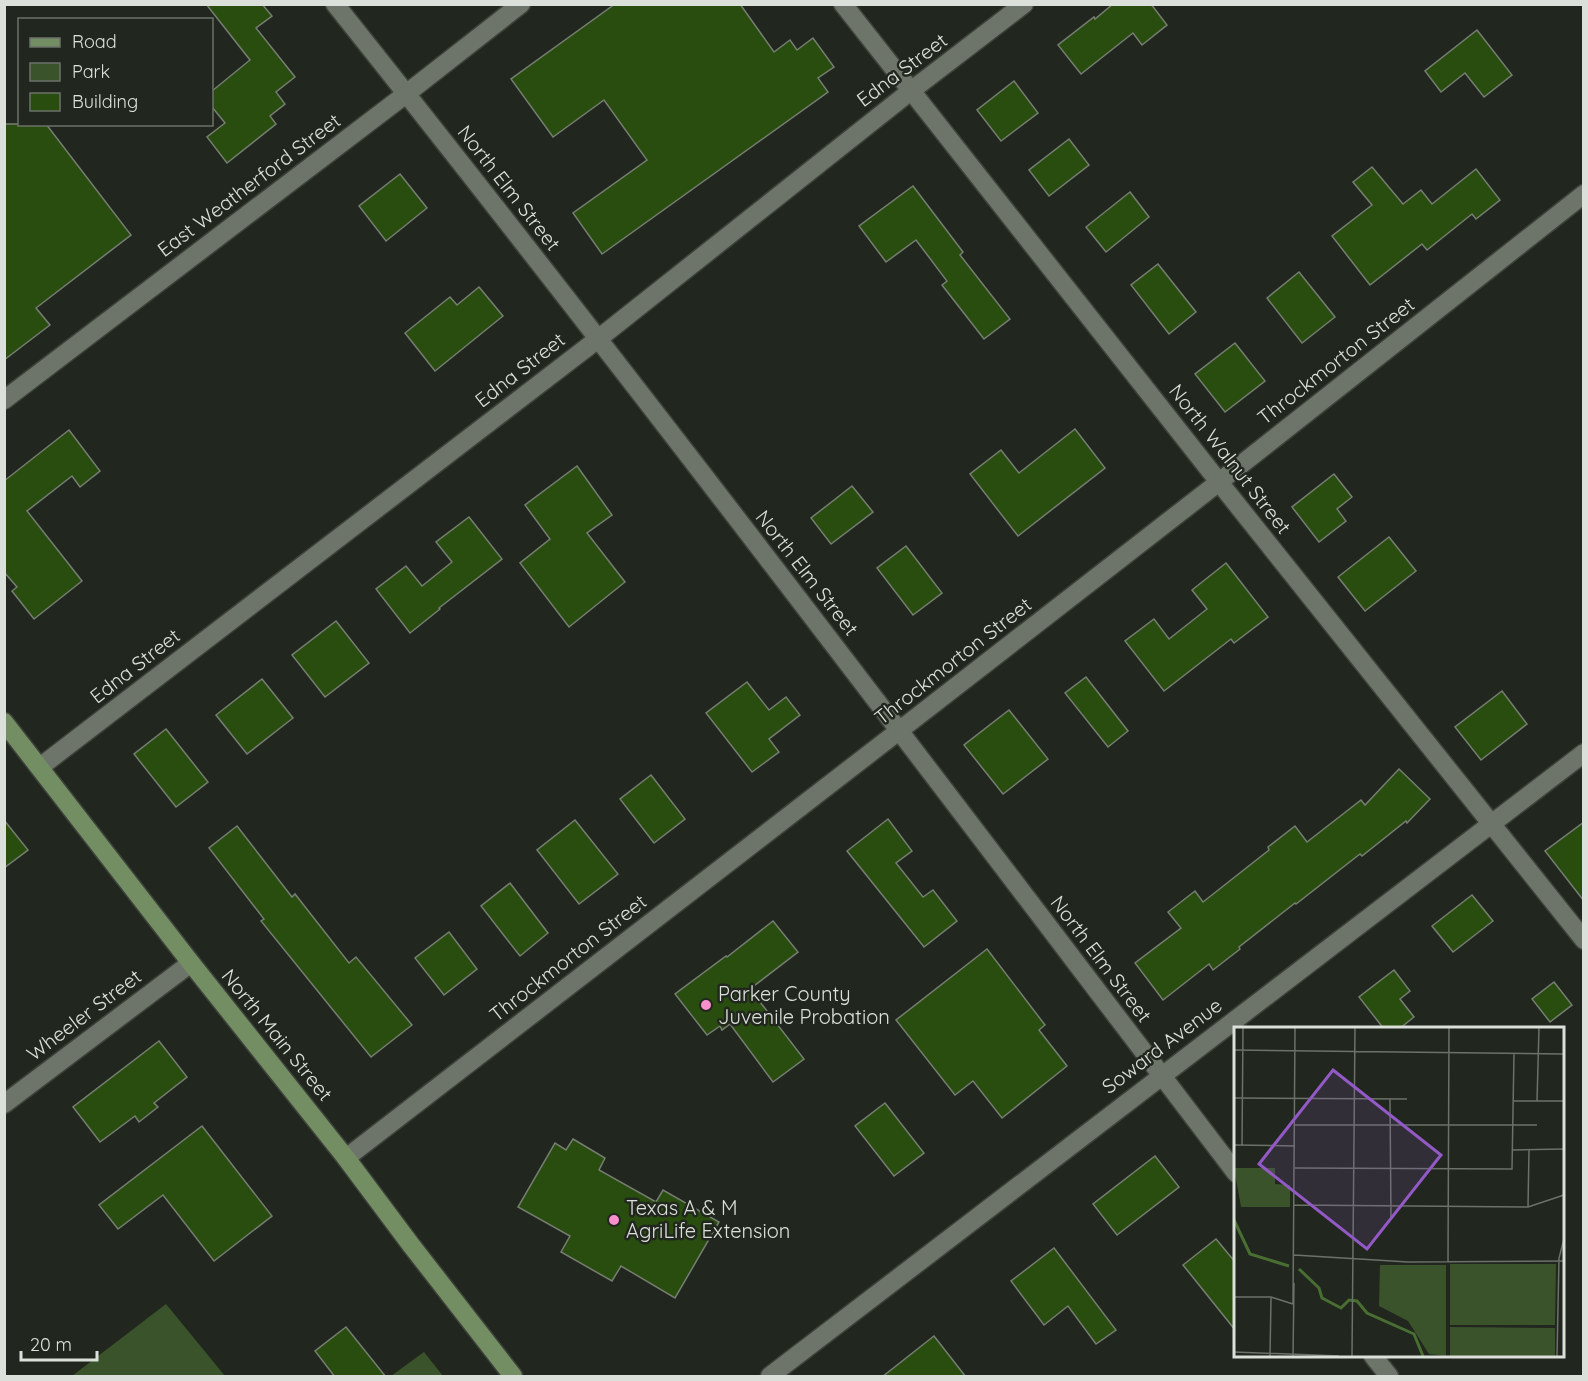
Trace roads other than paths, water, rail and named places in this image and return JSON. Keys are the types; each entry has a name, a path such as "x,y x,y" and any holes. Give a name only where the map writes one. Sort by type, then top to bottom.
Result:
{"main road":[{"name":"North Main Street","path":"4,722 346,1158 513,1377"}],"street":[{"name":"North Elm Street","path":"335,4 598,339 900,730 1234,1170"},
{"name":"East Weatherford Street","path":"4,400 521,4"},
{"name":"North Walnut Street","path":"843,4 1219,482 1584,940"},
{"name":"Edna Street","path":"40,767 598,339 1024,4"},
{"name":"Throckmorton Street","path":"346,1158 1219,482 1584,194"},
{"name":"Soward Avenue","path":"770,1377 1584,753"},
{"name":"Wheeler Street","path":"4,1104 191,963"},
{"path":"1374,1357 1389,1377"}],"place":[{"name":"Parker County Juvenile Probation","path":"706,1005"},
{"name":"Texas A & M AgriLife Extension","path":"614,1220"}]}
